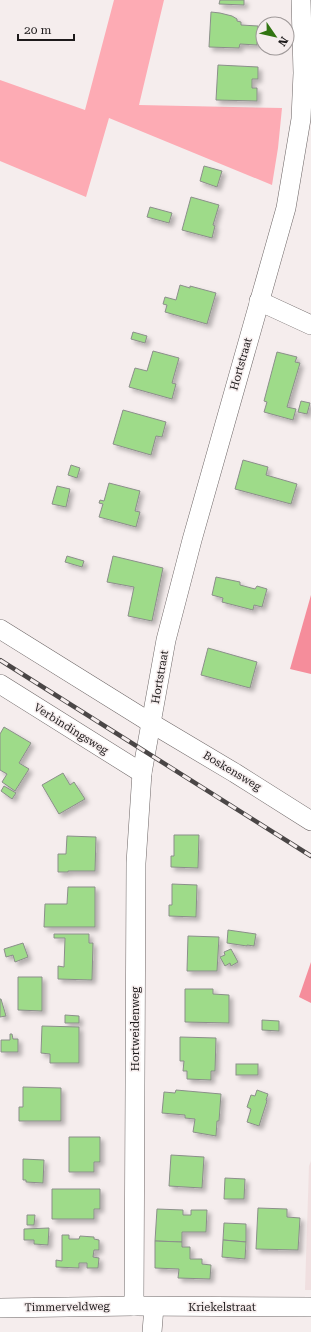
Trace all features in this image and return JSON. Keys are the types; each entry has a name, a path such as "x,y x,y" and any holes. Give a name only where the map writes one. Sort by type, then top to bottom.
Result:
{"street":[{"name":"Hortstraat","path":"145,751 166,640 192,540 286,208 301,119 303,73 301,0"},
{"path":"259,301 311,325"},
{"path":"0,617 132,700 155,701"},
{"name":"Hortstraat","path":"0,629 151,723"},
{"name":"Verbindingsweg","path":"0,684 142,773"},
{"name":"Boskensweg","path":"151,723 235,773 311,821"},
{"name":"Hortweidenweg","path":"134,1306 136,863 142,773 145,751"},
{"name":"Kriekelstraat","path":"134,1306 311,1307"},
{"name":"Timmerveldweg","path":"0,1308 134,1306"},
{"path":"152,1332 154,1307"}],"shaded area":[{"path":"114,0 164,0 139,105 282,108 272,185 109,118 86,197 0,161 0,80 85,110"},
{"path":"311,595 311,674 290,669"},
{"path":"311,962 311,1003 299,997"},
{"path":"311,1161 311,1290 305,1290 309,1166"}],"building":[{"path":"220,0 244,0 244,5 219,4"},
{"path":"211,12 232,16 237,19 237,21 241,22 241,25 255,26 255,45 240,44 239,48 209,47"},
{"path":"218,65 258,67 258,79 252,79 252,88 257,88 257,101 216,100"},
{"path":"204,166 222,171 217,187 200,181"},
{"path":"191,197 219,205 213,225 215,226 212,238 182,230"},
{"path":"150,207 172,213 169,223 147,217"},
{"path":"180,285 216,293 207,324 165,312 167,305 163,304 165,297 176,300"},
{"path":"133,332 147,336 145,343 131,339"},
{"path":"153,351 179,358 172,383 176,384 172,399 129,387 135,368 147,371"},
{"path":"277,352 297,357 295,362 300,363 287,407 296,409 293,420 264,412 267,402 264,401"},
{"path":"301,401 310,403 307,414 298,412"},
{"path":"123,410 166,422 162,437 156,436 151,455 113,444"},
{"path":"243,460 268,467 266,475 297,484 291,504 235,489"},
{"path":"71,465 80,468 77,478 68,475"},
{"path":"109,483 140,491 135,511 140,512 136,527 99,517 103,504 99,503 100,500 104,501"},
{"path":"57,486 70,489 66,507 52,504"},
{"path":"67,556 84,561 82,567 65,562"},
{"path":"113,556 163,568 152,621 128,616 134,587 107,582"},
{"path":"216,577 240,582 240,585 255,589 257,586 267,589 262,607 254,605 253,610 222,602 223,598 212,595"},
{"path":"208,648 257,662 250,688 201,675"},
{"path":"4,727 31,743 19,763 29,769 15,791 2,782 7,774 0,770 0,734"},
{"path":"63,773 70,785 74,782 85,799 59,814 42,785"},
{"path":"4,786 16,793 12,799 1,791"},
{"path":"174,835 199,835 198,868 171,867 171,856 174,856"},
{"path":"67,836 96,837 95,871 58,872 58,854 66,854"},
{"path":"172,884 197,885 196,917 169,916 169,905 172,905"},
{"path":"68,887 95,887 95,927 44,927 45,904 67,904"},
{"path":"228,930 256,934 254,946 227,943"},
{"path":"54,934 89,934 89,943 93,943 92,980 58,979 58,966 64,967 65,938 54,938"},
{"path":"188,936 219,937 217,971 187,971"},
{"path":"23,943 28,957 15,962 13,955 6,957 4,949"},
{"path":"231,949 238,962 231,966 230,963 225,966 220,957 225,955 224,952"},
{"path":"18,977 42,977 42,1011 18,1010"},
{"path":"185,989 213,989 213,994 229,995 229,1023 185,1022"},
{"path":"1,999 6,1016 0,1017"},
{"path":"65,1015 79,1016 79,1023 65,1023"},
{"path":"262,1020 279,1021 279,1031 262,1030"},
{"path":"42,1026 79,1027 79,1063 50,1063 50,1054 41,1053"},
{"path":"10,1034 12,1034 13,1039 18,1039 18,1052 1,1052 1,1040 10,1040"},
{"path":"180,1037 216,1038 215,1071 211,1071 211,1080 187,1079 187,1071 183,1071 184,1061 180,1061"},
{"path":"236,1064 258,1064 258,1075 236,1075"},
{"path":"23,1087 61,1088 61,1121 19,1121 19,1107 23,1107"},
{"path":"176,1090 221,1094 219,1121 217,1121 216,1136 193,1132 195,1119 185,1118 185,1115 162,1113 164,1092 175,1093"},
{"path":"257,1090 268,1094 259,1126 247,1122 251,1109 247,1107 251,1095 255,1096"},
{"path":"69,1137 100,1137 100,1162 94,1162 94,1172 69,1172"},
{"path":"171,1155 204,1157 202,1188 169,1186"},
{"path":"23,1159 44,1160 43,1183 26,1182 26,1180 23,1180"},
{"path":"225,1178 245,1179 244,1199 224,1199"},
{"path":"52,1189 100,1189 100,1209 94,1209 94,1219 52,1219"},
{"path":"258,1208 287,1209 287,1217 300,1218 298,1250 256,1249"},
{"path":"157,1209 183,1210 183,1215 191,1215 191,1210 207,1210 206,1232 182,1232 182,1242 155,1241"},
{"path":"27,1215 35,1215 34,1225 27,1225"},
{"path":"224,1223 246,1224 246,1242 223,1240"},
{"path":"49,1228 48,1245 34,1244 34,1240 24,1240 24,1229"},
{"path":"62,1235 69,1235 69,1239 79,1239 80,1236 94,1237 94,1239 99,1240 99,1250 94,1250 93,1257 99,1258 98,1268 87,1268 87,1263 79,1263 79,1268 56,1267 56,1260 62,1261"},
{"path":"223,1240 246,1242 245,1259 222,1257"},
{"path":"155,1241 182,1242 182,1247 190,1247 190,1259 202,1259 202,1264 211,1265 210,1279 178,1278 179,1269 155,1268"}],"railway":[{"path":"0,660 311,856"}]}
